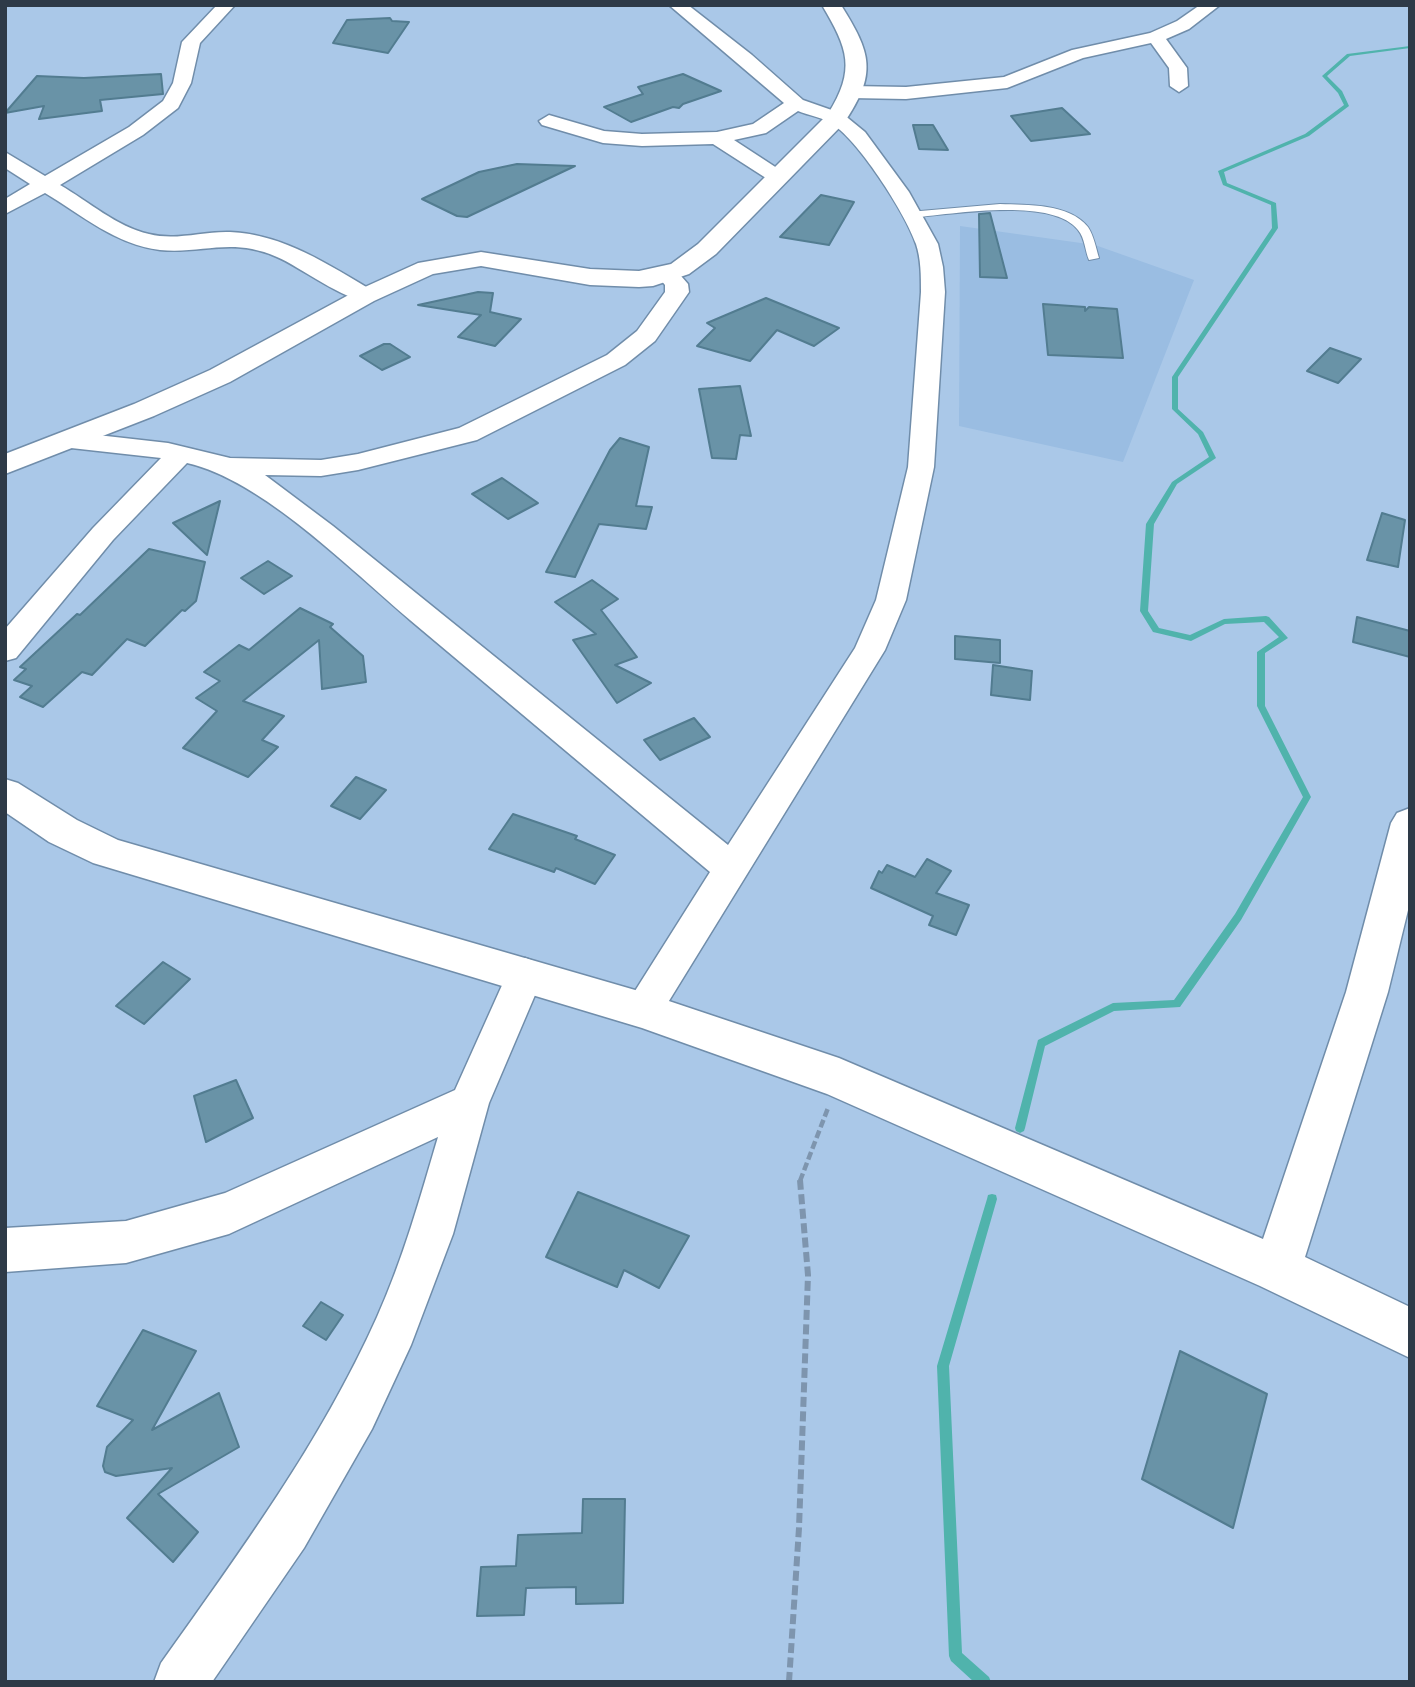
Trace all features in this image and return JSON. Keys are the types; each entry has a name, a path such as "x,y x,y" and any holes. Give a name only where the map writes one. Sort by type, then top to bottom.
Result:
{"street":[{"path":"5,208 136,131 171,104 182,83 191,42 227,5"},
{"path":"642,1010 870,650 891,600 921,467 933,292 932,267 927,244 898,192 858,136 836,118 796,104 746,59 677,5"},
{"path":"5,465 71,440 220,376 365,296 427,268 481,259 613,279 653,278 686,265 707,249 836,118 851,92 857,68 855,47 831,5"},
{"path":"851,92 906,93 1007,82 1078,54 1154,37 1183,25 1212,5"},
{"path":"1154,37 1178,68 1179,86"},
{"path":"549,121 603,137 717,138 759,129 796,104"},
{"path":"717,138 776,176"},
{"path":"5,158 41,185 145,241 186,243 244,240 285,254 365,296"},
{"path":"71,440 180,454 227,465 321,468 358,462 468,434 560,390 636,346 677,292 677,285 667,274"},
{"path":"5,650 103,534 180,454"},
{"path":"227,465 323,532 732,869"},
{"path":"5,793 64,831 107,852 642,1010 839,1078 1277,1269 1410,1333"},
{"path":"1277,1269 1367,992 1410,823"},
{"path":"180,1682 286,1530 355,1412 395,1329 426,1246 470,1103 525,974"},
{"path":"5,1250 126,1242 229,1213 470,1103"}],"lane":[{"path":"909,215 1024,206 1064,214 1083,228 1093,258"}],"path":[{"path":"789,1682 799,1528 808,1275 799,1183 839,1078"}],"shaded area":[{"path":"960,226 1095,245 1194,280 1123,462 959,426"}],"building":[{"path":"390,18 392,21 409,22 388,53 333,43 347,20"},
{"path":"161,74 163,94 100,100 102,111 39,119 44,106 5,113 37,76 84,78"},
{"path":"683,74 721,91 683,104 679,108 673,107 631,122 604,107 643,94 638,87"},
{"path":"1062,108 1090,134 1031,141 1011,116"},
{"path":"913,125 933,125 948,150 919,149"},
{"path":"517,164 575,166 467,217 457,216 422,199 479,172"},
{"path":"821,195 854,202 829,245 780,237"},
{"path":"990,213 1007,278 980,277 979,214"},
{"path":"478,292 493,293 490,312 521,319 495,346 458,337 481,315 418,305"},
{"path":"766,298 839,328 814,346 777,330 750,361 697,346 715,328 707,323"},
{"path":"1043,304 1085,307 1085,311 1089,307 1117,309 1123,358 1048,355"},
{"path":"384,344 390,344 410,357 382,370 360,356"},
{"path":"1330,348 1361,359 1338,383 1307,371"},
{"path":"740,386 751,436 740,435 736,459 712,458 699,389"},
{"path":"620,438 649,447 636,506 652,507 646,529 599,524 575,577 546,572 610,450"},
{"path":"502,478 538,503 508,519 472,494"},
{"path":"220,501 207,555 173,523"},
{"path":"1382,513 1405,520 1398,567 1367,560"},
{"path":"149,549 205,562 196,601 185,611 182,610 145,646 127,639 92,675 82,672 43,707 20,697 32,686 14,680 26,669 20,667 77,614 80,615"},
{"path":"268,561 292,576 264,594 241,578"},
{"path":"592,580 618,599 601,610 637,657 615,665 651,683 617,703 573,640 596,634 555,602"},
{"path":"300,608 333,624 330,627 363,656 366,682 322,689 319,640 243,701 284,716 262,740 278,747 248,777 183,748 217,711 196,698 220,681 204,672 239,645 249,650"},
{"path":"1357,617 1410,631 1410,657 1353,642"},
{"path":"955,636 1000,640 1000,663 955,659"},
{"path":"993,665 1032,671 1030,700 991,695"},
{"path":"694,718 710,737 660,760 644,740"},
{"path":"356,777 386,790 360,819 331,806"},
{"path":"513,814 577,836 575,839 615,855 595,884 556,868 554,872 489,849"},
{"path":"927,859 951,871 936,893 969,905 956,935 929,925 933,916 871,888 879,871 882,873 887,865 915,877"},
{"path":"163,962 190,979 144,1024 116,1006"},
{"path":"236,1080 253,1118 206,1142 194,1096"},
{"path":"578,1192 689,1236 659,1288 624,1270 617,1287 546,1257"},
{"path":"321,1302 343,1315 326,1340 303,1326"},
{"path":"143,1330 196,1351 152,1430 219,1393 239,1447 158,1494 198,1532 173,1562 127,1518 172,1468 116,1476 105,1472 103,1466 107,1447 133,1420 97,1406"},
{"path":"1180,1351 1267,1394 1233,1528 1142,1479"},
{"path":"583,1499 625,1499 623,1603 576,1604 576,1587 526,1588 524,1615 477,1616 481,1567 516,1566 518,1535 582,1533"}],"waterway":[{"path":"1020,1128 1041,1043 1113,1007 1177,1004 1238,917 1307,797 1261,706 1261,652 1284,638 1266,619 1224,622 1191,638 1156,630 1144,611 1150,524 1174,483 1213,458 1201,433 1175,409 1175,377 1275,228 1274,204 1225,184 1221,171 1307,135 1347,105 1340,92 1324,76 1349,55 1410,47"},
{"path":"984,1682 956,1656 943,1366 992,1199"}]}
